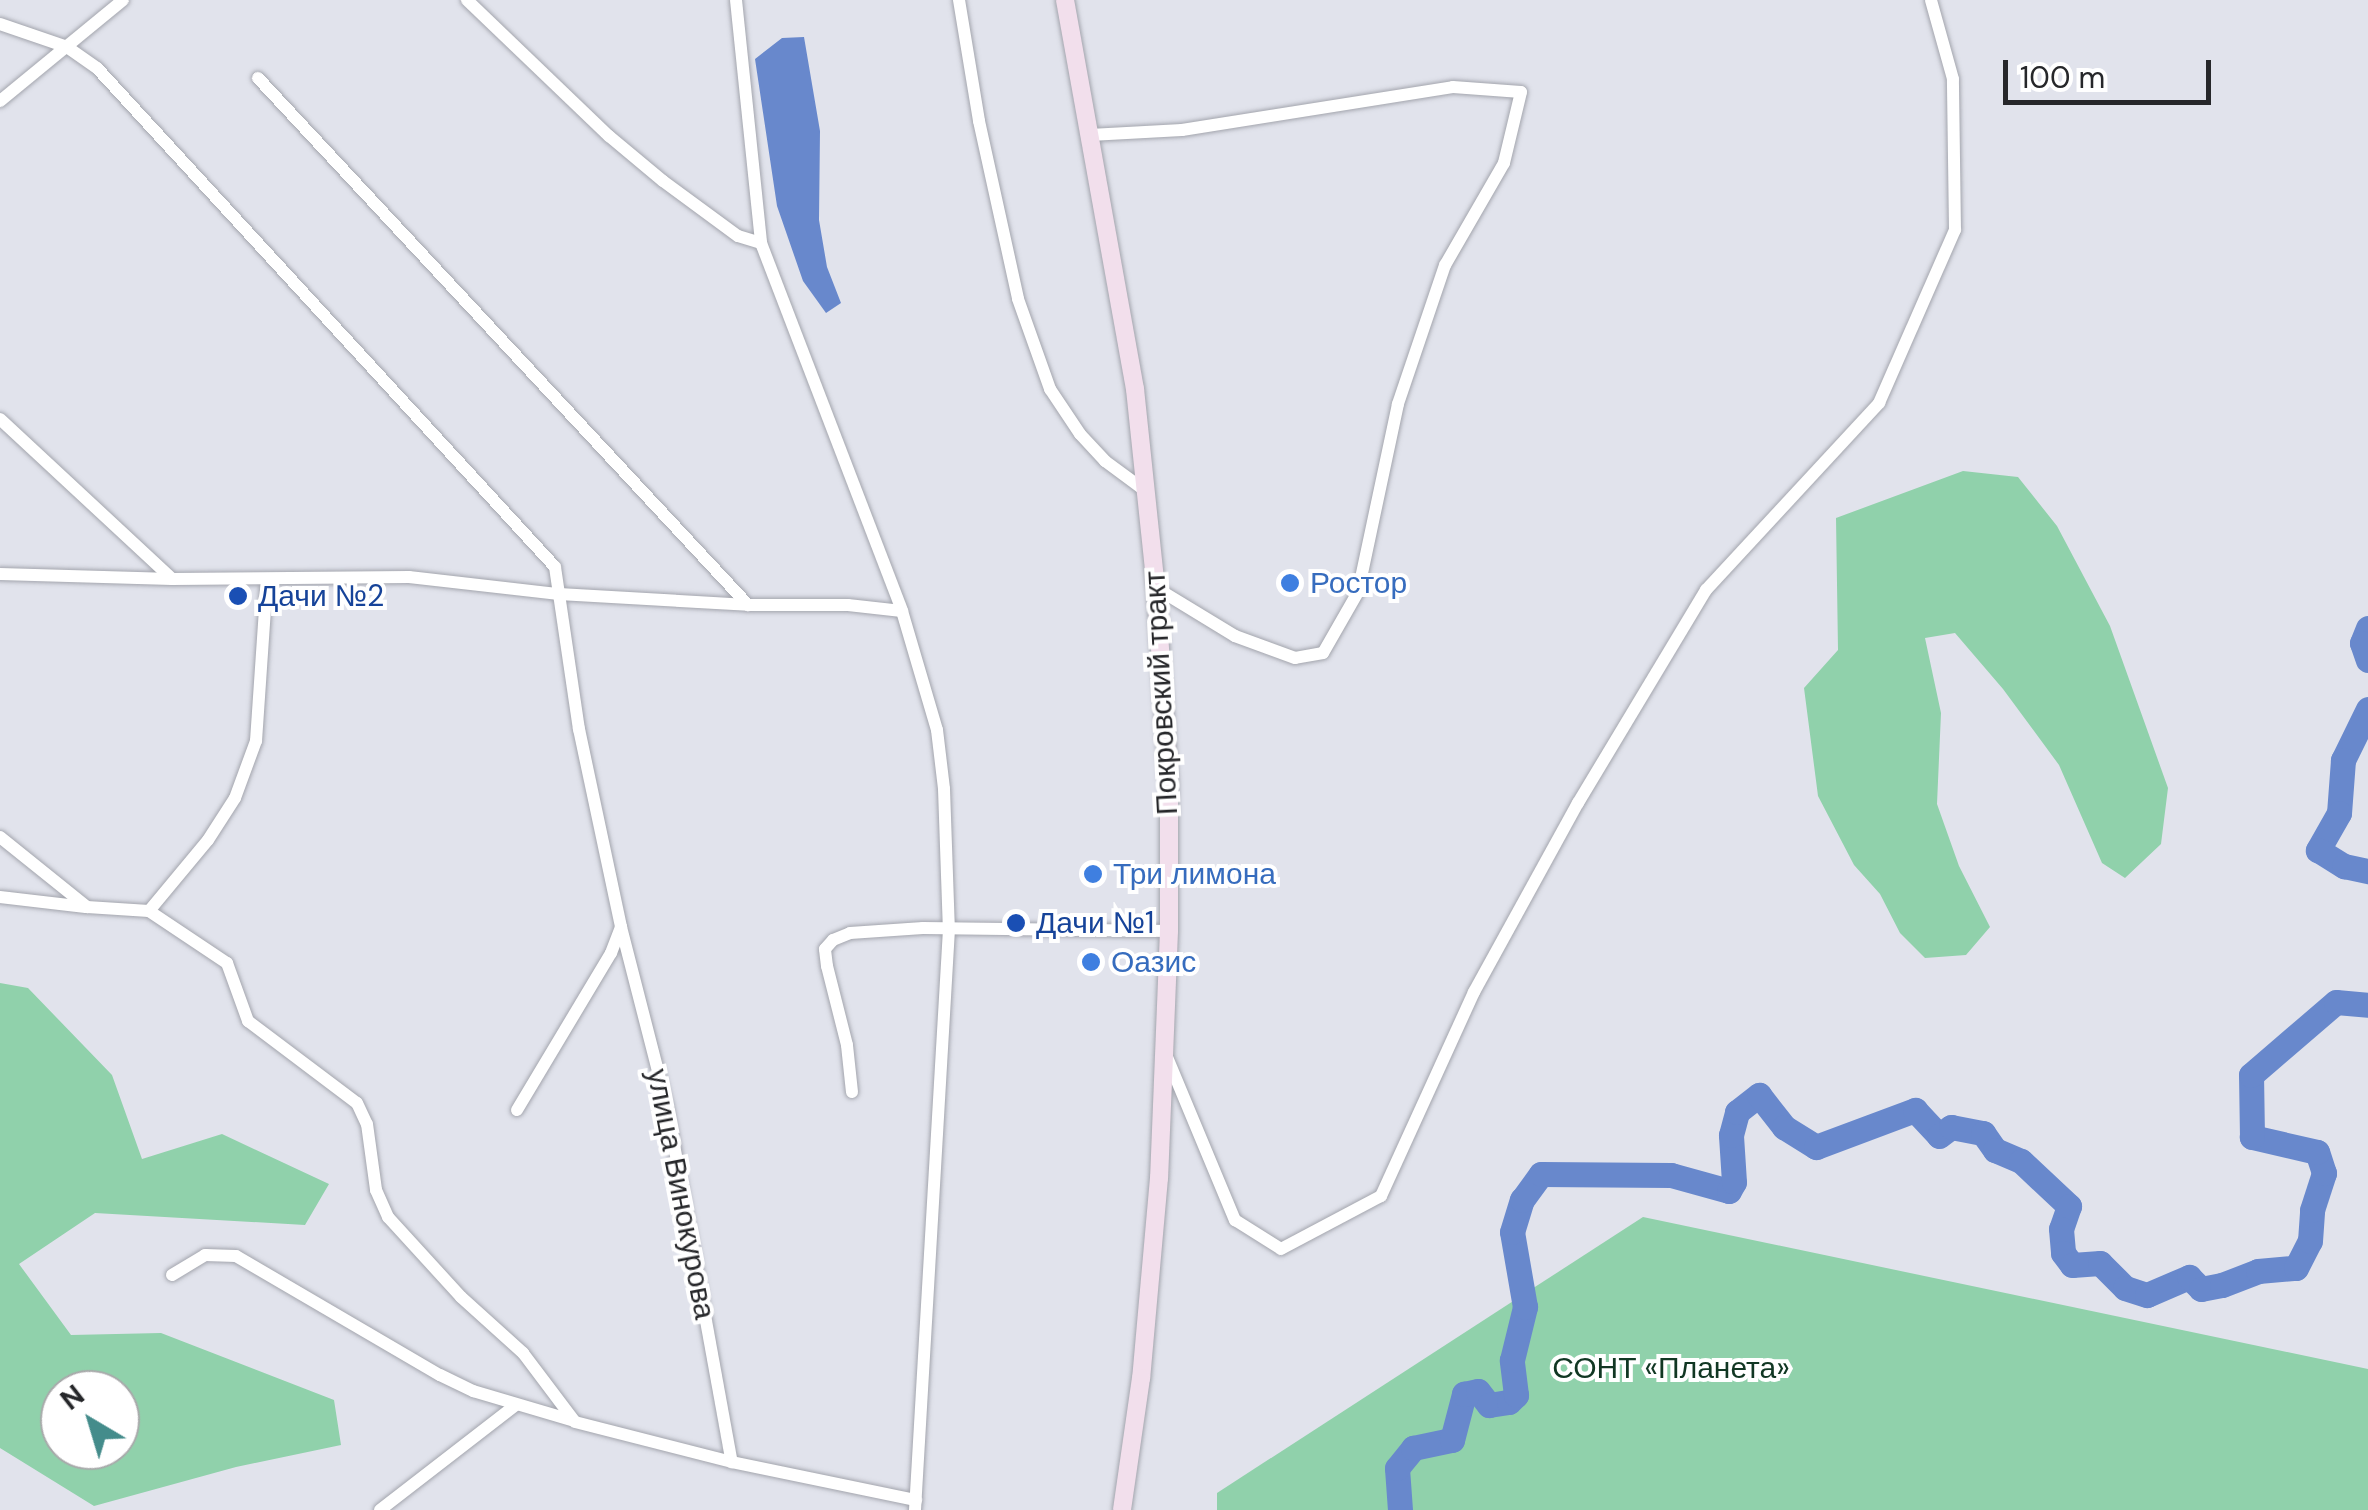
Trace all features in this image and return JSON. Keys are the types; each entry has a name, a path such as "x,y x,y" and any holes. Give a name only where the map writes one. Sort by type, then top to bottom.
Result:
{"main road":[{"name":"Покровский тракт","path":"1065,0 1135,389 1156,588 1169,783 1169,931 1147,1319 1122,1510"}],"street":[{"path":"0,102 122,0"},
{"path":"467,0 596,124 663,181 738,236 760,243"},
{"path":"172,1276 205,1254 236,1256 440,1375 516,1405 916,1505 948,929 944,789 937,730 902,612 760,243 736,0"},
{"path":"958,0 978,121 1018,299 1050,388 1080,434 1105,461 1147,492"},
{"path":"1164,1050 1235,1220 1281,1249 1381,1196 1474,992 1578,803 1706,590 1879,404 1956,230 1953,79 1932,0"},
{"name":"улица Винокурова","path":"0,24 67,47 97,68 555,567 579,729 621,927 667,1106 732,1462"},
{"path":"258,78 748,605"},
{"path":"1090,135 1182,130 1453,87 1522,92 1504,163 1445,265 1398,404 1358,592 1323,653 1294,658 1236,636 1156,588"},
{"path":"0,418 172,579"},
{"path":"0,574 172,579 449,579 560,594 748,605 848,604 902,612"},
{"path":"149,911 208,840 234,798 256,741 267,580"},
{"path":"0,837 88,907"},
{"path":"0,897 149,911 227,963 248,1021 357,1103 368,1124 376,1190 388,1217 461,1297 523,1353 575,1422"},
{"path":"517,1110 611,953 621,927"},
{"path":"852,1092 826,950 833,940 850,934 948,929 1169,931"},
{"path":"380,1510 516,1405"}],"green space":[{"path":"1963,471 2018,477 2057,526 2110,626 2168,788 2161,844 2125,878 2102,863 2059,765 2003,689 1955,633 1925,638 1941,713 1937,804 1959,866 1990,927 1966,955 1925,958 1900,933 1880,894 1854,865 1818,796 1804,688 1838,650 1836,518"},
{"path":"0,983 28,988 112,1075 142,1159 222,1134 329,1184 305,1225 95,1213 19,1264 71,1335 161,1333 334,1400 341,1445 236,1467 94,1506 0,1448"},
{"name":"СОНТ «Планета»","path":"1643,1217 2368,1369 2368,1510 1217,1510 1217,1493"}],"water":[{"path":"804,37 820,131 819,220 827,267 841,303 826,313 803,281 777,206 755,59 782,38"}],"waterway":[{"path":"2368,628 2362,643 2368,660"},
{"path":"2368,709 2343,760 2339,813 2318,850 2344,866 2368,871"},
{"path":"1400,1510 1397,1468 1413,1448 1452,1440 1464,1394 1478,1391 1489,1405 1509,1402 1516,1395 1512,1360 1525,1307 1512,1232 1522,1200 1541,1174 1671,1175 1729,1191 1734,1182 1731,1135 1737,1112 1759,1095 1784,1127 1816,1147 1915,1110 1939,1136 1951,1127 1983,1133 1995,1150 2021,1161 2069,1206 2061,1229 2063,1253 2072,1265 2100,1263 2125,1288 2147,1295 2189,1277 2201,1289 2222,1285 2258,1271 2296,1268 2310,1241 2312,1210 2324,1173 2317,1152 2252,1137 2251,1075 2336,1002 2368,1005"}],"place":[{"name":"Ростор","path":"1290,583"},
{"name":"Дачи №2","path":"238,596"},
{"name":"Три лимона","path":"1093,874"},
{"name":"Дачи №1","path":"1016,923"},
{"name":"Оазис","path":"1091,962"}]}
